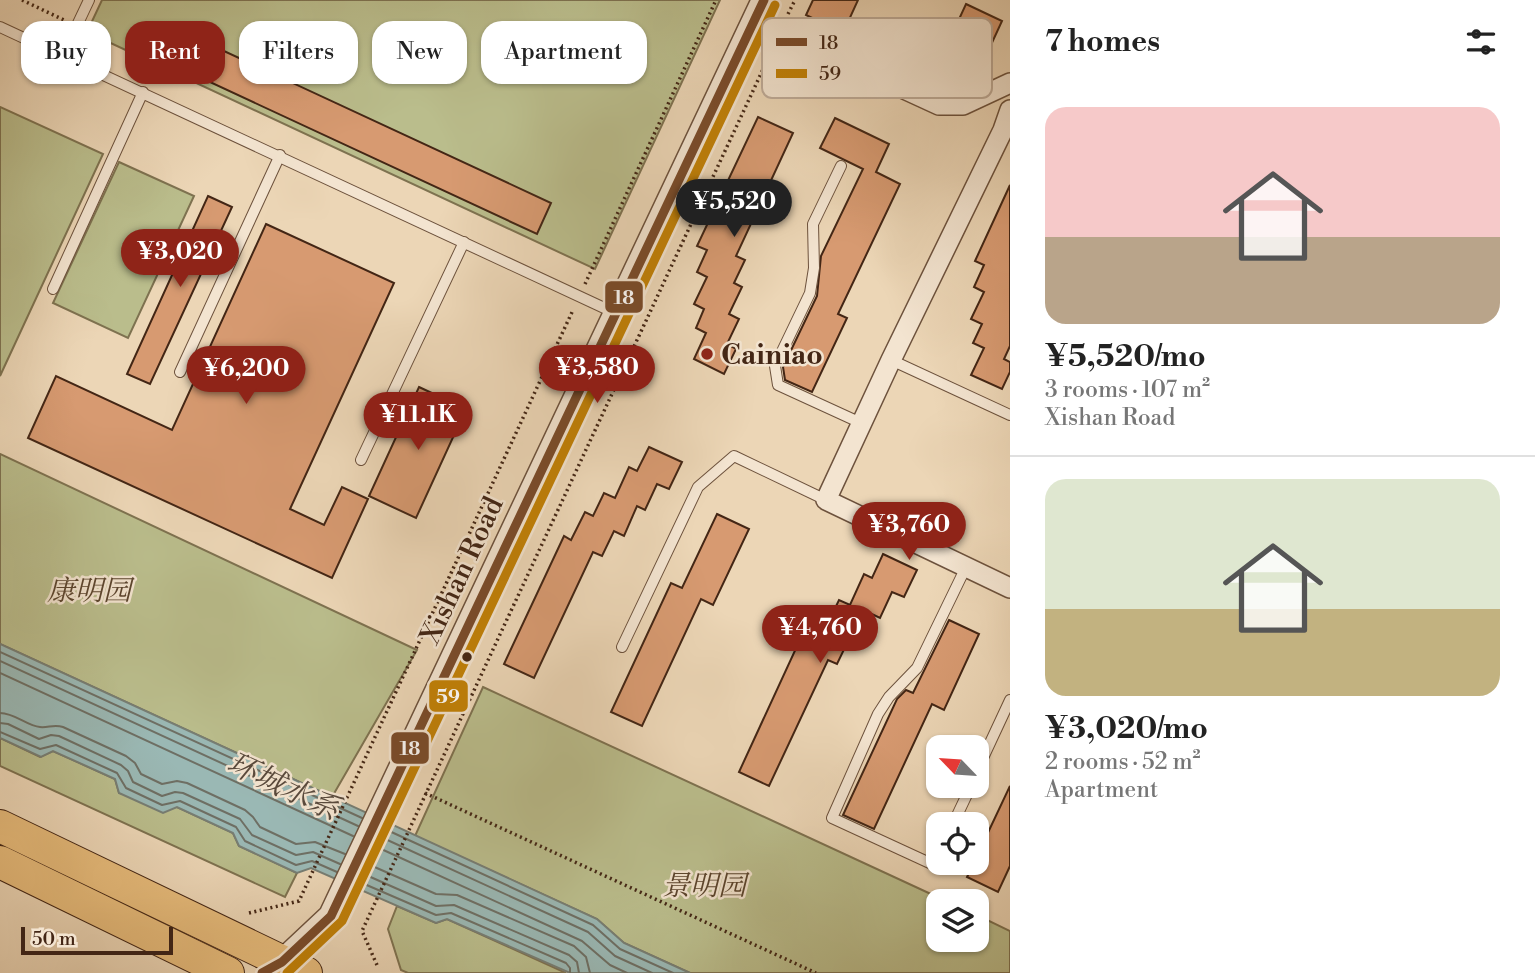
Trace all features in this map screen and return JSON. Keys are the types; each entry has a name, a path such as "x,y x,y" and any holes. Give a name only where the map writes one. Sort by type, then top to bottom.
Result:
{"main road":[{"path":"0,826 294,968"},
{"path":"0,862 229,973"}],"street":[{"name":"Xishan Road","path":"294,968 331,916 759,10"},
{"path":"992,91 1010,83"},
{"path":"924,98 939,105 963,105 978,98"},
{"path":"1010,110 1003,130 826,500 1010,588"}],"lane":[{"path":"79,21 89,0"},
{"path":"0,27 21,36"},
{"path":"111,77 616,313"},
{"path":"53,289 143,92"},
{"path":"180,372 280,155"},
{"path":"841,166 813,224 814,268 810,293 775,366 778,385 861,423"},
{"path":"361,460 464,242"},
{"path":"891,360 1010,415"},
{"path":"622,647 698,487 734,456 826,500"},
{"path":"926,861 832,818 878,714 889,697 917,668 966,567"},
{"path":"989,745 1010,700"}],"path":[{"path":"22,0 66,21"},
{"path":"250,913 299,901 716,0"},
{"path":"787,18 795,0"},
{"path":"377,965 362,931 762,71"},
{"path":"425,793 816,973"}],"green space":[{"path":"102,0 720,0 595,269 198,84 225,84 225,21 125,21 125,50 111,43 111,21 92,21"},
{"path":"0,107 103,154 0,376"},
{"path":"119,162 194,196 128,338 53,303"},
{"name":"康明园","path":"0,454 417,650 332,797 0,644"},
{"name":"景明园","path":"483,687 926,892 926,952 989,952 989,921 1010,931 1010,973 690,973 624,943 597,919 415,836"},
{"path":"0,738 40,757 53,751 115,779 119,793 177,807 233,833 239,846 297,873 285,897 0,766"},
{"path":"397,906 436,923 447,919 566,973 408,973 401,970 388,929"}],"water":[{"name":"环城水系","path":"0,644 597,919 624,943 690,973 570,973 447,919 436,923 311,868 297,873 239,846 233,833 177,807 163,813 119,793 115,779 53,751 41,757 0,738"}],"building":[{"path":"813,0 858,0 850,18 812,18 806,15"},
{"path":"966,4 1002,21 992,43 992,18 960,18"},
{"path":"225,52 239,58 239,84 295,84 551,203 537,234 214,84 225,84"},
{"path":"758,117 793,133 736,256 745,260 734,283 742,287 729,314 739,319 727,344 736,349 724,374 694,359 706,333 696,328 704,309 694,304 707,277 697,272 707,250 697,246"},
{"path":"835,118 889,144 876,172 900,184 838,314 847,318 812,392 785,380 783,367 817,296 821,256 863,169 820,148"},
{"path":"1010,185 1010,346 1004,359 1010,362 1010,372 1002,389 971,375 984,348 973,343 982,324 971,319 984,292 974,287 984,265 975,261"},
{"path":"208,196 232,207 150,384 127,374"},
{"path":"266,224 394,283 290,509 324,525 342,487 368,499 332,578 28,438 56,376 172,430"},
{"path":"419,387 466,409 416,518 369,496"},
{"path":"649,447 682,462 669,489 657,484 645,510 637,506 624,536 614,531 602,556 593,552 534,678 504,664 564,536 571,540 585,512 593,516 604,493 615,498 629,467 637,471"},
{"path":"717,514 749,529 713,605 701,599 642,726 611,712 671,583 682,588"},
{"path":"883,554 917,570 904,597 892,592 880,618 872,614 858,643 849,639 837,664 828,660 769,786 739,772 798,644 806,647 820,619 828,623 839,600 850,605 864,574 872,578"},
{"path":"949,620 979,634 944,710 932,704 874,829 843,815 897,699 906,690 913,693"},
{"path":"1010,786 1010,866 998,892 967,877 989,875 989,830"}],"transit line":[{"name":"18","path":"262,973 282,962 331,916 764,0"},
{"name":"59","path":"769,18 775,5"},
{"name":"59","path":"287,973 342,921 762,33"}],"place":[{"name":"Cainiao","path":"707,354"}]}
